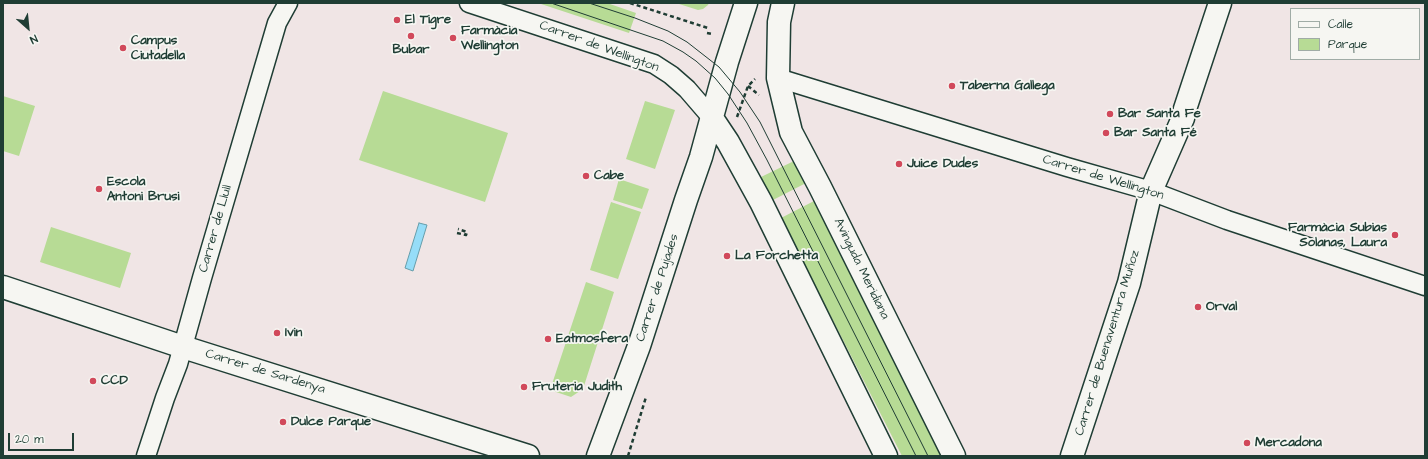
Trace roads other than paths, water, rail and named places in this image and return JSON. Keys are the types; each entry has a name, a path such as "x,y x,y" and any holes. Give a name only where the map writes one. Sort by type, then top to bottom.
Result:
{"street":[{"name":"Carrer de Llull","path":"146,456 183,347 277,23 288,3"},
{"name":"Carrer de Wellington","path":"469,3 654,64 671,75 687,89 712,118"},
{"name":"Carrer de Pujades","path":"598,456 639,346 701,157 727,62 746,3"},
{"name":"Avinguda Meridiana","path":"783,3 768,77 791,132 954,456"},
{"name":"Carrer de Buenaventura Muñoz","path":"1072,456 1129,283 1151,191 1183,118 1184,110 1220,3"},
{"name":"Carrer de Wellington","path":"768,77 1151,191 1227,220 1425,286"},
{"path":"712,118 728,142 761,202 886,456"},
{"name":"Carrer de Sardenya","path":"3,288 183,347 528,456"}],"water":[{"path":"419,223 427,225 413,271 405,268"}],"tram line":[{"path":"551,3 663,41 696,61 715,78 728,94 747,123 767,160 916,456"},
{"path":"589,3 635,18 668,31 687,42 719,67 740,92 760,122 928,456"}],"place":[{"name":"El Tigre","path":"397,20"},
{"name":"Bubar","path":"411,36"},
{"name":"Farmàcia Wellington","path":"453,38"},
{"name":"Campus Ciutadella","path":"123,48"},
{"name":"Taberna Gallega","path":"952,86"},
{"name":"Bar Santa Fe","path":"1110,114"},
{"name":"Bar Santa Fé","path":"1106,133"},
{"name":"Juice Dudes","path":"899,164"},
{"name":"Cabe","path":"586,176"},
{"name":"Escola Antoni Brusi","path":"99,189"},
{"name":"Farmàcia Subias Solanas, Laura","path":"1395,235"},
{"name":"La Forchetta","path":"727,256"},
{"name":"Orval","path":"1198,307"},
{"name":"Ivin","path":"277,333"},
{"name":"Eatmosfera","path":"548,339"},
{"name":"CCD","path":"93,381"},
{"name":"Fruteria Judith","path":"524,387"},
{"name":"Dulce Parque","path":"283,422"},
{"name":"Mercadona","path":"1247,443"}]}
